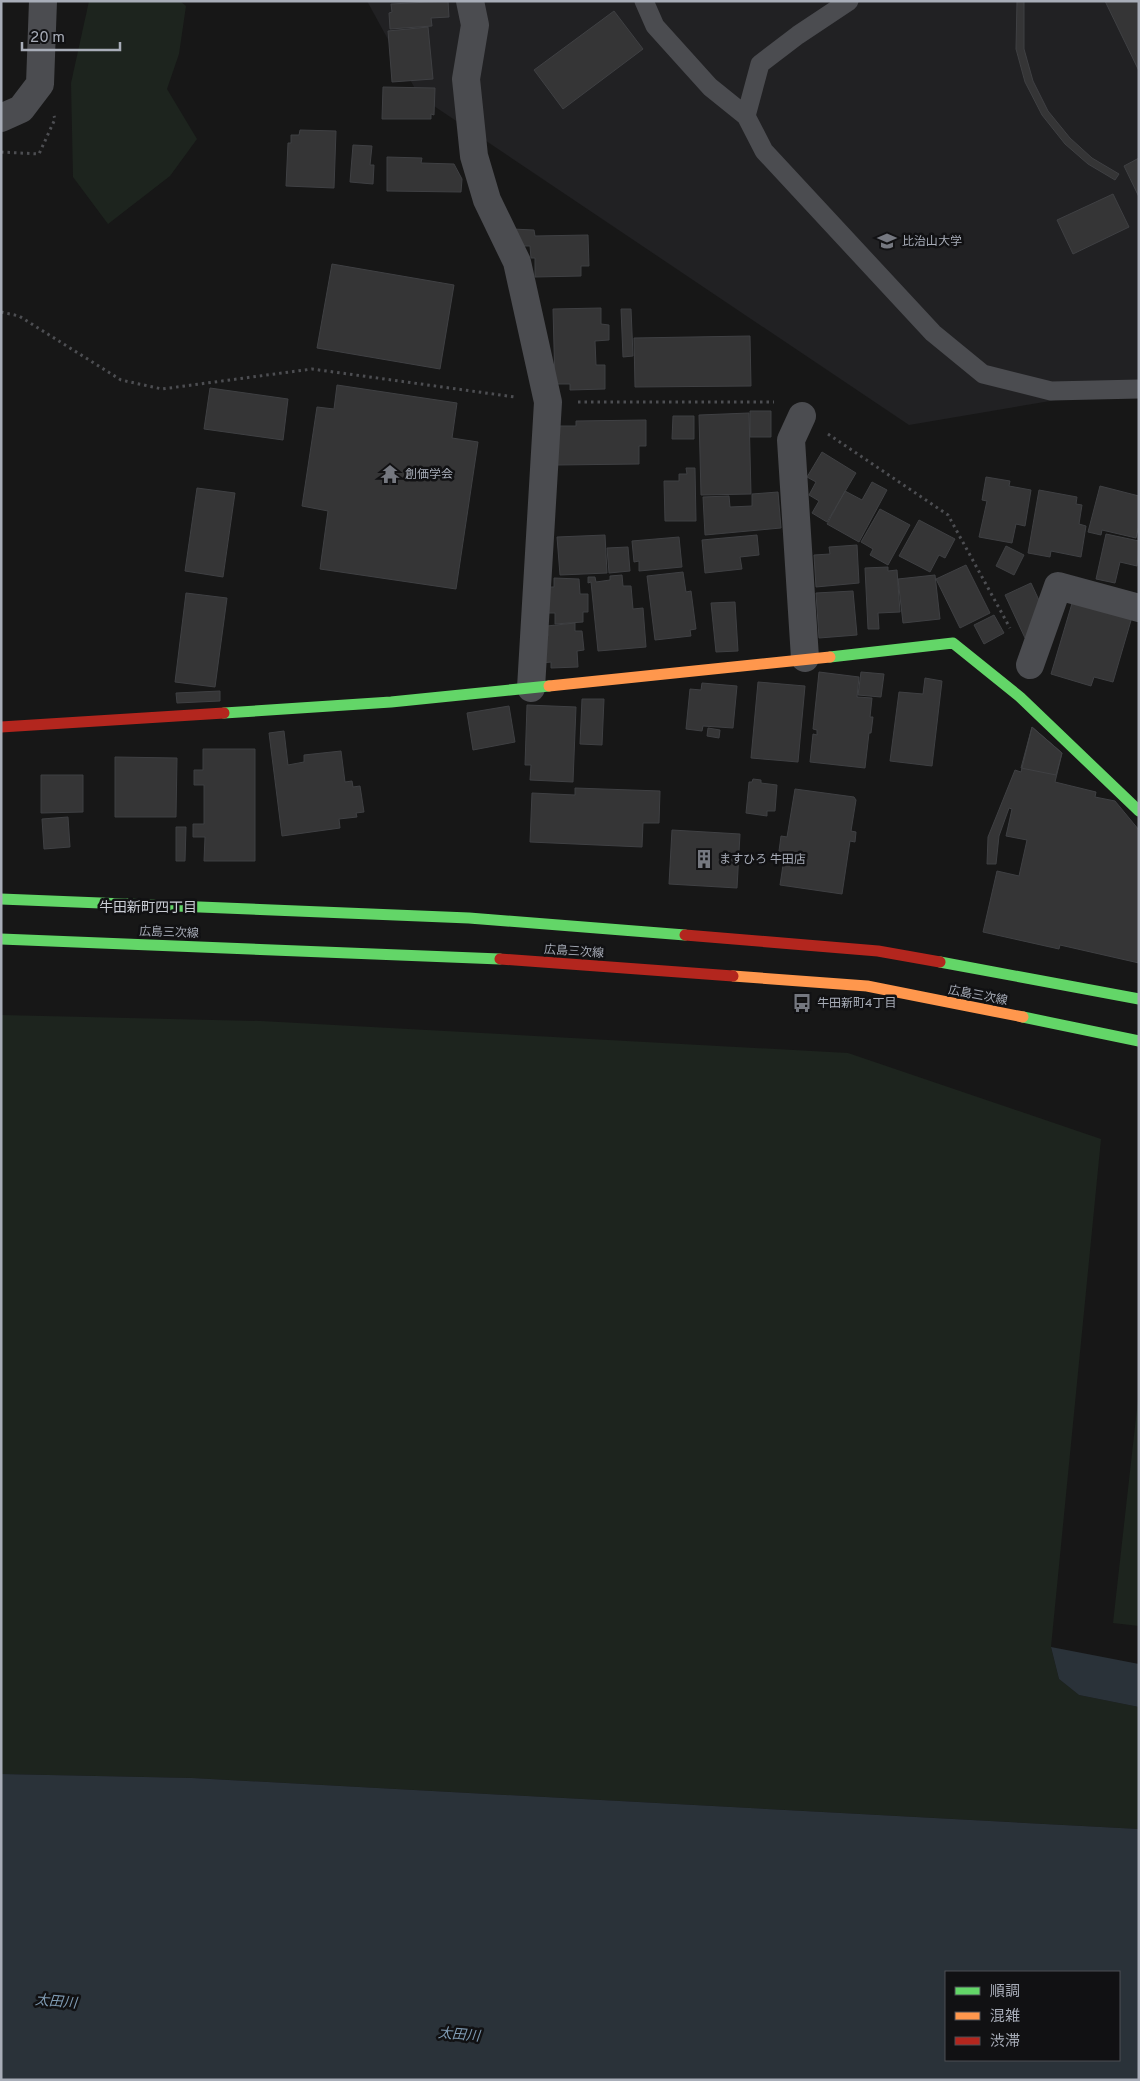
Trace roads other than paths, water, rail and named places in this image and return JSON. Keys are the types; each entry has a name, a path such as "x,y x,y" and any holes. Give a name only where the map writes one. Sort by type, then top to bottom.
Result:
{"main road":[{"path":"1,727 391,702 720,669 953,643 1020,697 1139,811"},
{"name":"広島三次線","path":"1,898 469,918 869,950 1139,998"},
{"name":"広島三次線","path":"1,939 470,957 867,986 1139,1042"}],"street":[{"path":"1,118 21,109 40,84 43,1"},
{"path":"470,1 475,25 466,79 474,156 487,200 517,262 548,402 531,688"},
{"path":"802,416 791,440 806,658"},
{"path":"1030,665 1058,586 1139,608"}],"lane":[{"path":"644,1 655,26 710,87 746,116 764,151 933,333 983,374 1051,391 1139,388"},
{"path":"746,116 760,64 798,34 848,1"}],"water":[{"path":"1051,1647 1139,1664 1139,1707 1079,1695 1059,1679"},
{"name":"太田川","path":"1,1774 192,1778 1139,1829 1139,2080 1,2080"}],"place":[{"name":"比治山大学","path":"887,241"},
{"name":"創価学会","path":"390,474"},
{"name":"ますひろ 牛田店","path":"704,859"},
{"name":"牛田新町4丁目","path":"802,1003"}],"district":[{"name":"牛田新町四丁目","path":"148,907"}]}
